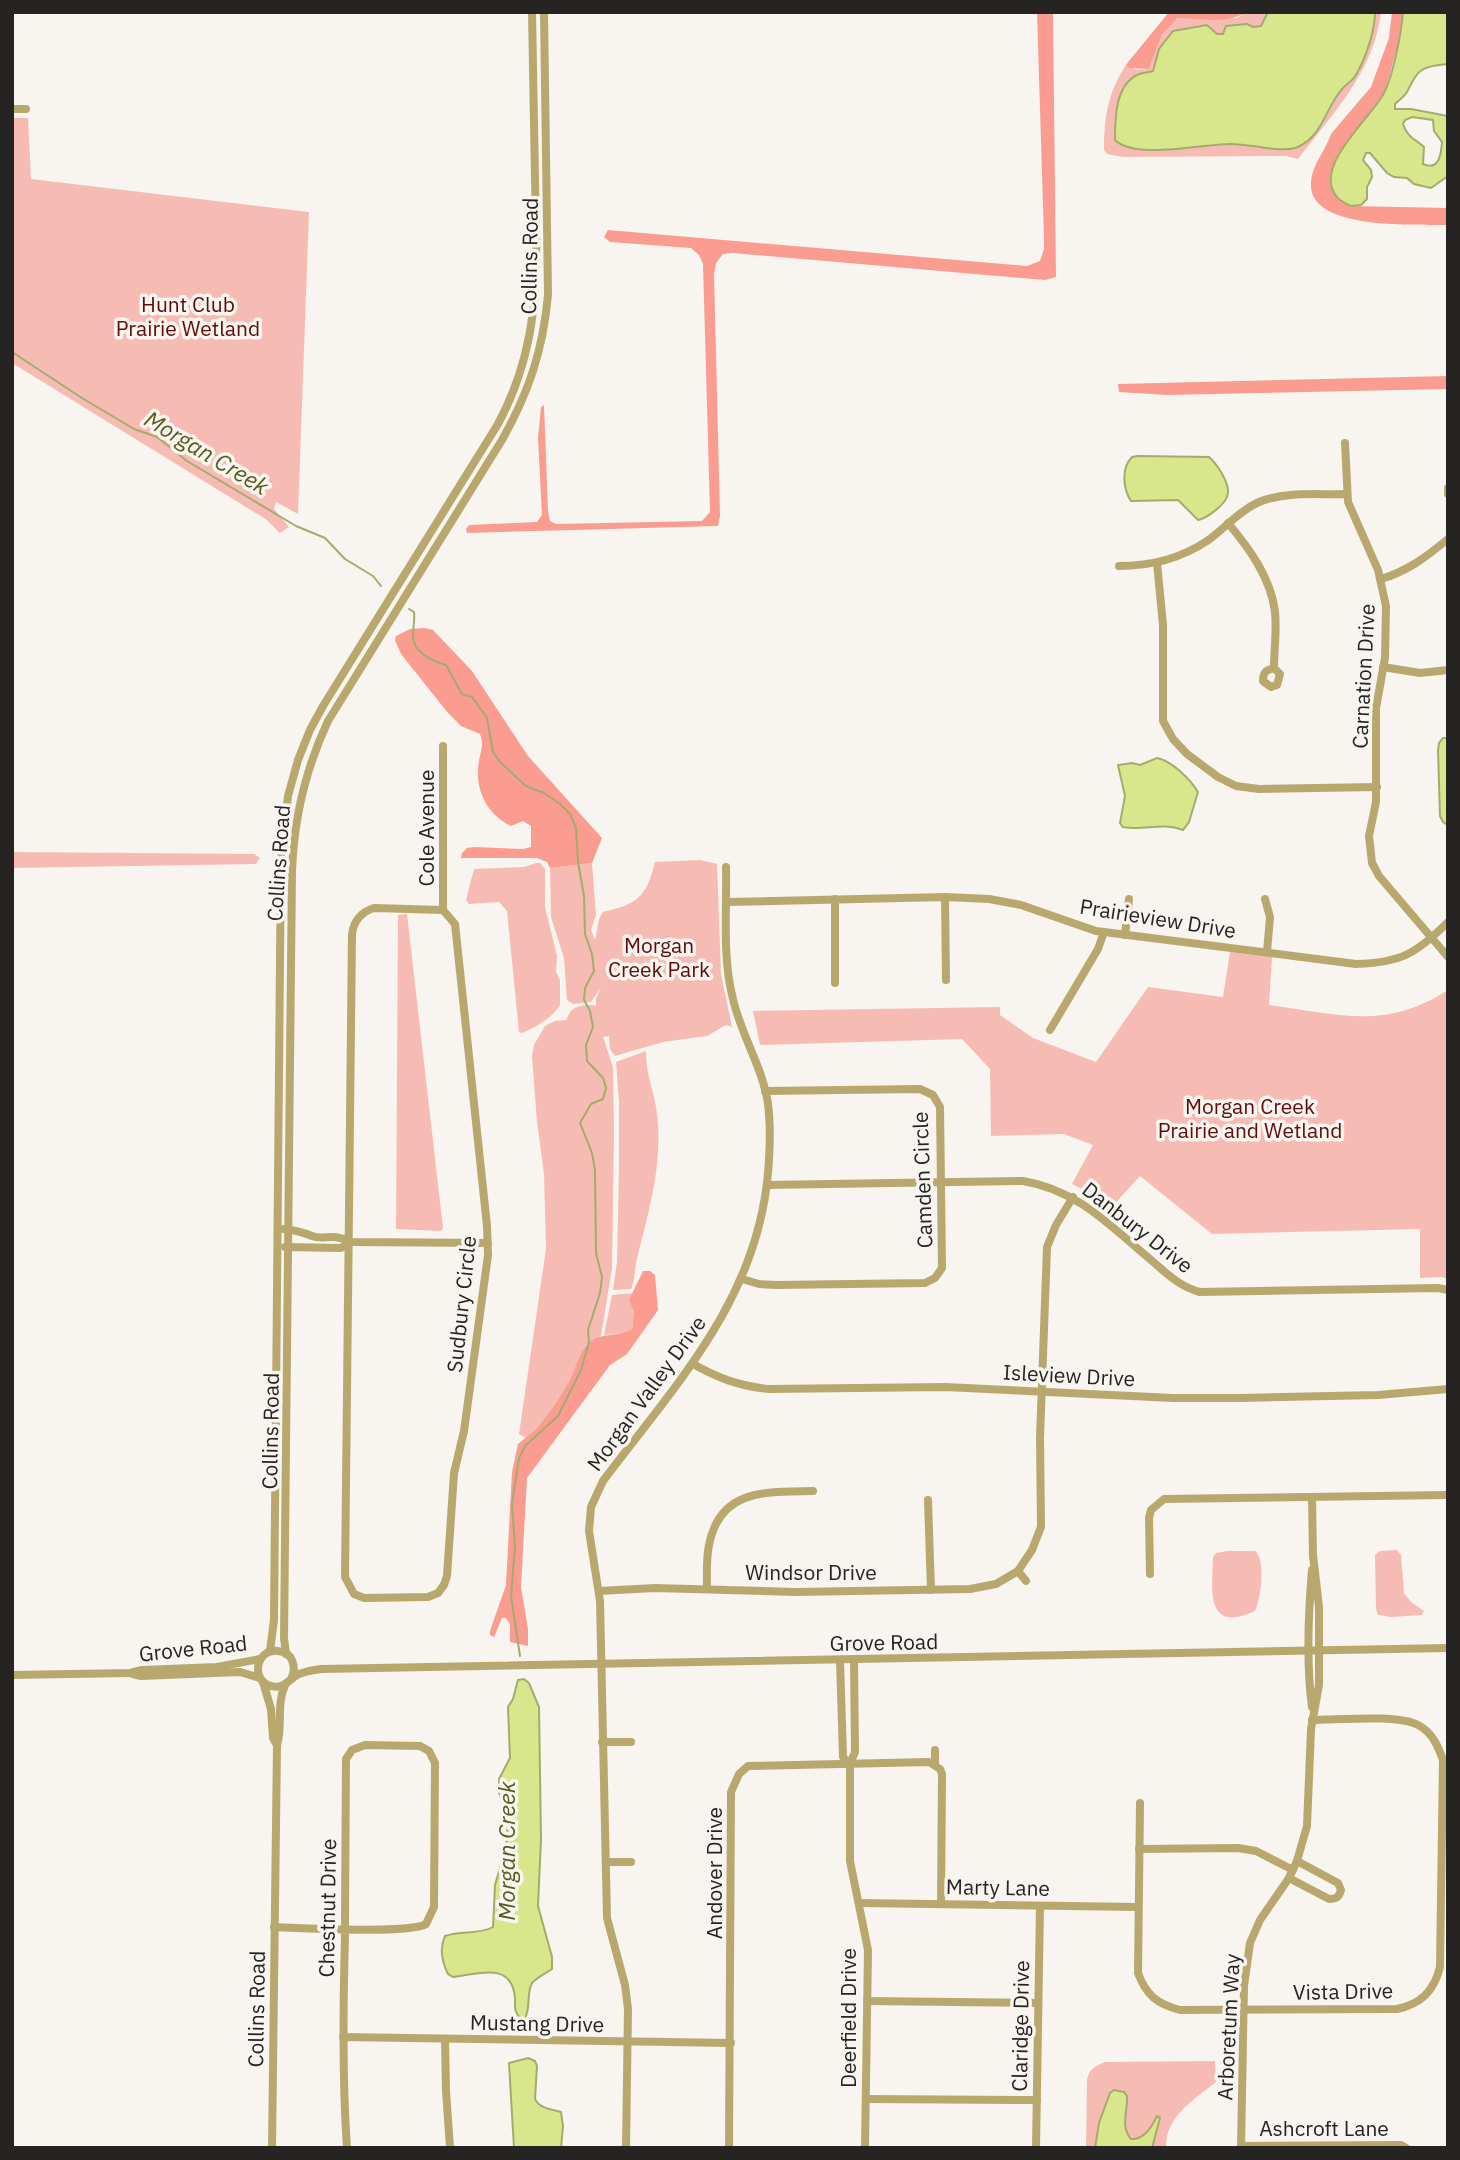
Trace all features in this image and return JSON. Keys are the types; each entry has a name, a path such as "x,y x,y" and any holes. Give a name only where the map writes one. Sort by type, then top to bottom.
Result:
{"street":[{"name":"Collins Road","path":"270,1651 274,1627 281,851 288,796 298,760 323,706 498,424 524,364 534,317 537,263 532,12"},
{"name":"Collins Road","path":"289,1657 284,1638 293,841 308,765 328,721 502,440 525,397 533,375 545,326 548,295 544,12"},
{"path":"12,109 26,109"},
{"name":"Carnation Drive","path":"1345,443 1346,494 1352,516 1381,579 1387,612 1383,667 1376,708 1377,787 1369,836 1372,863 1379,876 1448,957"},
{"path":"1448,488 1448,494"},
{"path":"1119,566 1157,563 1187,552 1207,541 1244,510 1271,498 1346,494"},
{"path":"1228,523 1247,546 1268,589 1275,612 1274,668"},
{"path":"1381,579 1405,571 1448,539"},
{"path":"1157,563 1163,620 1163,721 1173,739 1187,754 1218,777 1236,786 1258,789 1377,787"},
{"path":"1383,667 1420,673 1448,670"},
{"name":"Cole Avenue","path":"443,746 443,910"},
{"name":"Morgan Valley Drive","path":"626,2148 626,1992 607,1919 599,1591 589,1534 589,1518 596,1494 609,1473 694,1364 719,1323 742,1279 760,1223 767,1185 771,1131 765,1091 740,1028 732,995 728,970 726,867"},
{"path":"945,897 946,980"},
{"name":"Prairieview Drive","path":"727,902 945,897 1004,901 1104,932 1356,964 1398,959 1417,950 1448,922"},
{"path":"835,899 835,983"},
{"path":"1125,935 1129,899"},
{"path":"1265,899 1270,917 1267,952"},
{"name":"Sudbury Circle","path":"374,908 443,910 453,920 457,935 488,1243 464,1432 454,1473 447,1576 438,1592 428,1597 364,1598 354,1594 345,1577 353,925 365,911 374,908"},
{"path":"1050,1030 1098,949 1104,932"},
{"name":"Camden Circle","path":"742,1279 776,1285 925,1283 935,1278 942,1268 940,1107 933,1095 920,1089 765,1091"},
{"name":"Danbury Drive","path":"767,1185 1023,1181 1044,1185 1073,1197 1178,1282 1200,1292 1448,1290"},
{"path":"1026,1581 1018,1571 1032,1550 1041,1527 1047,1247 1056,1225 1073,1197"},
{"path":"277,1229 312,1236 340,1236 350,1242 488,1243"},
{"path":"277,1247 341,1248 350,1242"},
{"name":"Isleview Drive","path":"694,1364 716,1378 734,1384 768,1389 945,1387 1173,1398 1378,1395 1448,1389"},
{"path":"707,1588 708,1546 723,1512 737,1500 753,1493 813,1491"},
{"path":"1150,1574 1149,1518 1151,1510 1164,1499 1448,1495"},
{"name":"Arboretum Way","path":"1312,1497 1313,1555 1308,1609 1309,1684 1313,1716"},
{"path":"928,1500 931,1590"},
{"name":"Arboretum Way","path":"1241,2147 1243,2009 1245,1968 1250,1943 1260,1920 1293,1869 1307,1826 1313,1716 1319,1685 1320,1651 1320,1607 1313,1555"},
{"name":"Windsor Drive","path":"599,1591 707,1588 796,1592 985,1588 1018,1571"},
{"name":"Grove Road","path":"288,1682 300,1674 321,1669 1448,1648"},
{"path":"270,1651 278,1651 289,1657 294,1672 288,1682 273,1687 261,1680 258,1667 260,1659 270,1651"},
{"name":"Grove Road","path":"289,1657 303,1665 321,1669"},
{"name":"Grove Road","path":"12,1675 130,1673 142,1670 230,1666 260,1659"},
{"path":"841,1660 844,1757 850,1764 855,1752 854,1660"},
{"name":"Grove Road","path":"130,1673 141,1676 168,1676 240,1672 261,1680"},
{"name":"Collins Road","path":"261,1680 271,1709 273,1738 277,1745"},
{"name":"Collins Road","path":"272,2148 277,1745 280,1735 280,1700 288,1682"},
{"name":"Vista Drive","path":"1140,1803 1138,1973 1144,1989 1153,1999 1166,2007 1180,2010 1397,2009 1412,2006 1431,1990 1440,1966 1443,1760 1431,1734 1418,1725 1402,1720 1313,1716"},
{"path":"602,1742 631,1742"},
{"path":"274,1927 415,1928 426,1924 434,1907 435,1763 429,1751 437,1743"},
{"name":"Chestnut Drive","path":"347,2148 342,2095 346,1759 352,1750 365,1745 419,1746 429,1751"},
{"path":"935,1750 935,1764 942,1774 942,1904"},
{"name":"Deerfield Drive","path":"850,1764 850,1861 868,1950 865,2148"},
{"name":"Andover Drive","path":"729,2148 731,1792 734,1782 748,1766 935,1764"},
{"path":"1139,1849 1238,1848 1256,1851 1293,1869 1338,1883 1340,1896 1329,1899 1293,1869"},
{"path":"606,1862 631,1862"},
{"name":"Marty Lane","path":"859,1903 1137,1907"},
{"name":"Claridge Drive","path":"1036,2148 1040,1906"},
{"path":"867,2001 1038,2003"},
{"name":"Mustang Drive","path":"343,2037 731,2043"},
{"path":"445,2039 450,2148"},
{"path":"866,2099 1037,2100"},
{"name":"Ashcroft Lane","path":"1241,2147 1401,2145 1406,2148"}],"green space":[{"path":"1247,12 1268,12 1261,26 1227,26 1224,34 1173,31 1159,49 1153,71 1137,75 1124,87 1118,104 1115,140 1136,149 1168,150 1231,144 1267,146 1314,136 1342,88 1352,82 1359,71 1375,23 1375,12 1381,12 1377,34 1361,73 1338,108 1298,159 1286,156 1123,157 1107,154 1104,150 1104,138 1108,106 1126,65 1137,70 1149,69 1162,35 1177,17 1237,18"},
{"name":"Hunt Club Prairie Wetland","path":"12,118 28,118 31,179 309,212 298,514 276,502 274,509 289,527 280,533 267,520 12,363"},
{"path":"12,852 254,854 260,858 256,864 12,868"},
{"name":"Morgan Creek Park","path":"700,860 717,864 721,974 732,1027 726,1025 707,1036 663,1042 615,1056 610,1049 609,1036 603,1037 613,1067 614,1133 612,1268 601,1336 587,1344 556,1407 526,1438 519,1434 546,1249 544,1174 532,1056 534,1045 545,1026 566,1020 576,1007 596,1006 601,987 591,1002 573,1004 567,1000 564,958 551,917 550,868 592,863 596,915 591,930 595,940 603,912 624,906 638,898 648,884 655,862"},
{"path":"540,863 545,869 545,907 557,956 560,1005 543,1022 522,1033 519,1032 507,911 499,902 469,904 466,900 474,869 524,867"},
{"path":"407,914 443,1228 441,1231 396,1229 398,915"},
{"name":"Morgan Creek Prairie and Wetland","path":"1230,952 1272,957 1269,1005 1340,1015 1382,1015 1425,1003 1448,990 1448,1279 1420,1278 1420,1229 1212,1234 1140,1176 1108,1211 1084,1190 1072,1184 1093,1145 1064,1134 991,1136 990,1069 962,1039 760,1045 753,1011 1000,1007 1000,1015 1033,1038 1096,1062 1148,987 1223,997"},
{"path":"646,1051 657,1114 656,1169 631,1289 613,1290 617,1262 619,1168 616,1062"},
{"path":"634,1293 630,1300 634,1312 632,1329 625,1333 604,1335 612,1295"},
{"path":"1397,1550 1401,1555 1404,1593 1424,1611 1422,1615 1378,1615 1375,1555 1380,1551"},
{"path":"1255,1551 1260,1562 1261,1589 1255,1611 1239,1617 1227,1617 1219,1613 1213,1595 1213,1557 1216,1553"},
{"path":"1215,2061 1216,2082 1176,2118 1170,2127 1166,2148 1086,2148 1087,2080 1095,2067 1105,2062"}],"shaded area":[{"path":"1037,12 1053,12 1056,277 1045,280 723,254 716,263 714,274 720,516 718,526 467,533 469,525 537,522 542,515 538,438 541,407 544,405 550,521 556,524 702,521 710,512 703,264 699,255 691,248 610,242 604,237 608,230 1027,266 1040,261 1044,238"},
{"path":"1169,12 1247,12 1222,20 1177,18 1162,35 1149,69 1129,68 1126,65"},
{"path":"1392,12 1403,12 1401,34 1385,91 1339,153 1334,162 1332,185 1351,206 1448,208 1448,225 1366,222 1326,210 1315,199 1311,183 1314,170 1331,134 1371,87 1389,38"},
{"path":"1448,376 1448,389 1166,395 1119,392 1118,384"},
{"path":"410,629 433,630 472,671 528,756 602,838 592,863 550,868 547,862 537,858 461,858 467,848 531,847 531,826 523,821 511,826 495,815 484,799 478,781 482,744 480,734 461,726 448,713 401,654 396,636"},
{"path":"643,1271 650,1271 655,1275 658,1310 627,1354 610,1365 527,1478 521,1587 528,1646 510,1642 510,1624 506,1618 502,1618 494,1637 490,1635 490,1631 506,1585 512,1472 518,1444 535,1429 555,1404 587,1345 602,1336 632,1329 634,1312 629,1300"}],"water":[{"path":"1268,12 1375,12 1369,44 1357,73 1337,95 1319,128 1306,142 1291,149 1229,144 1153,150 1125,146 1115,140 1118,104 1124,87 1137,75 1153,71 1159,49 1173,31 1207,25 1217,34 1223,34 1226,26 1261,26"},
{"path":"1403,12 1448,12 1448,64 1421,70 1406,94 1395,104 1395,109 1448,116 1448,176 1431,188 1414,184 1407,178 1394,177 1387,173 1370,153 1366,153 1363,160 1371,170 1372,177 1367,187 1367,199 1361,205 1351,206 1337,197 1331,185 1332,171 1347,142 1385,91 1399,42","holes":["1412,117 1433,120 1434,131 1442,142 1442,147 1436,164 1428,166 1423,164 1424,147 1409,135 1403,124"]},
{"path":"1132,457 1209,457 1225,479 1227,497 1216,510 1198,520 1178,500 1131,501 1125,485 1125,473 1128,462"},
{"path":"1443,738 1448,738 1448,825 1440,816 1438,750"},
{"path":"1157,758 1180,771 1198,792 1189,822 1183,830 1168,827 1123,827 1120,823 1125,796 1118,765 1140,765"},
{"path":"524,1679 529,1683 539,1707 541,1839 538,1906 552,1957 552,1969 532,1983 527,2014 525,2018 520,2018 515,2009 515,1998 508,1979 501,1974 492,1973 453,1977 448,1974 442,1951 445,1936 493,1927 495,1885 506,1848 508,1821 499,1792 499,1779 510,1758 508,1707 518,1680"},
{"path":"528,2058 535,2061 537,2066 535,2099 543,2107 561,2112 561,2148 514,2148 509,2063"},
{"path":"1114,2090 1124,2092 1127,2096 1125,2124 1131,2139 1144,2135 1157,2116 1160,2118 1152,2148 1095,2148 1099,2123 1110,2093"}],"waterway":[{"name":"Morgan Creek","path":"12,352 134,429 157,437 187,461 296,526 325,538 345,559 373,576 381,586"},
{"name":"Morgan Creek","path":"409,609 414,612 413,635 416,646 429,658 446,665 462,694 472,697 487,718 493,752 500,762 526,786 544,793 570,814 576,828 584,896 585,934 594,971 585,988 584,1000 590,1011 593,1027 586,1045 587,1061 603,1078 606,1088 603,1099 591,1104 580,1123 592,1153 595,1170 596,1253 602,1277 581,1370 558,1416 525,1446 519,1458 512,1504 515,1547 511,1596 520,1656"}]}
